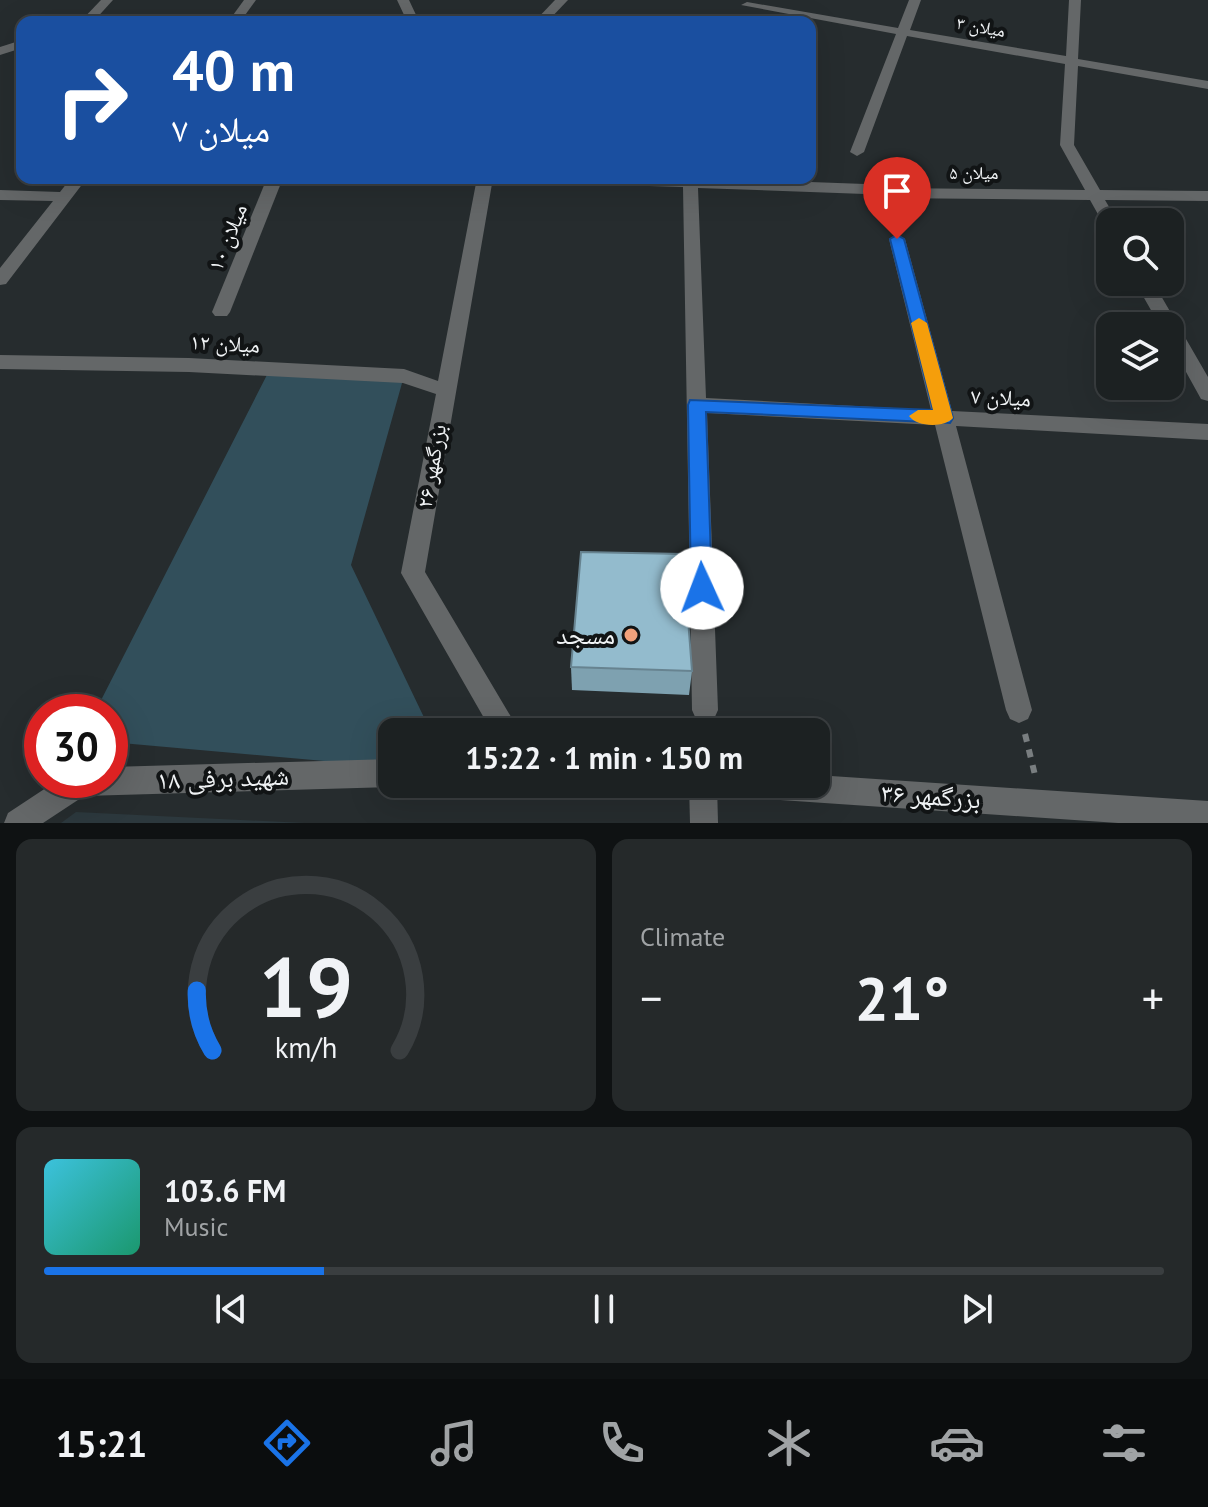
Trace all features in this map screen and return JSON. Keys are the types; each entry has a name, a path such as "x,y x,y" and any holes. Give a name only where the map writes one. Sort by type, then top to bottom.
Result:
{"street":[{"path":"92,16 107,0"},
{"path":"546,16 562,0"},
{"path":"857,152 915,0"},
{"path":"1075,0 1067,145 1102,208"},
{"name":"میلان ۳","path":"746,6 807,16"},
{"name":"میلان ۳","path":"816,18 1208,85"},
{"path":"0,280 75,184"},
{"name":"میلان ۱۰","path":"221,312 273,184"},
{"name":"بزرگمهر ۲۶","path":"484,184 413,573 499,718"},
{"path":"690,184 705,710"},
{"name":"میلان ۵","path":"740,184 865,189 886,193 1208,196"},
{"path":"0,195 65,197"},
{"path":"897,239 1019,710"},
{"path":"1184,352 1208,394"},
{"name":"میلان ۱۲","path":"0,362 189,365 404,376 445,390"},
{"name":"میلان ۷","path":"697,405 1208,432"},
{"name":"شهید برفی ۱۸","path":"18,823 80,782 378,773"},
{"name":"بزرگمهر ۳۶","path":"830,789 1208,815"},
{"path":"703,798 704,823"}],"path":[{"path":"1019,710 1042,804"}],"shaded area":[{"path":"270,369 404,376 351,565 424,718 378,718 378,766 128,744 128,694 104,694"},
{"path":"76,812 305,823 61,823"}],"building":[{"name":"مسجد","path":"581,552 683,554 692,671 571,667"}],"slow traffic":[{"path":"918,416 944,418 919,323"}],"place":[{"name":"مسجد","path":"631,635"}],"route":[{"path":"702,588 697,405 944,418 897,239"}]}
